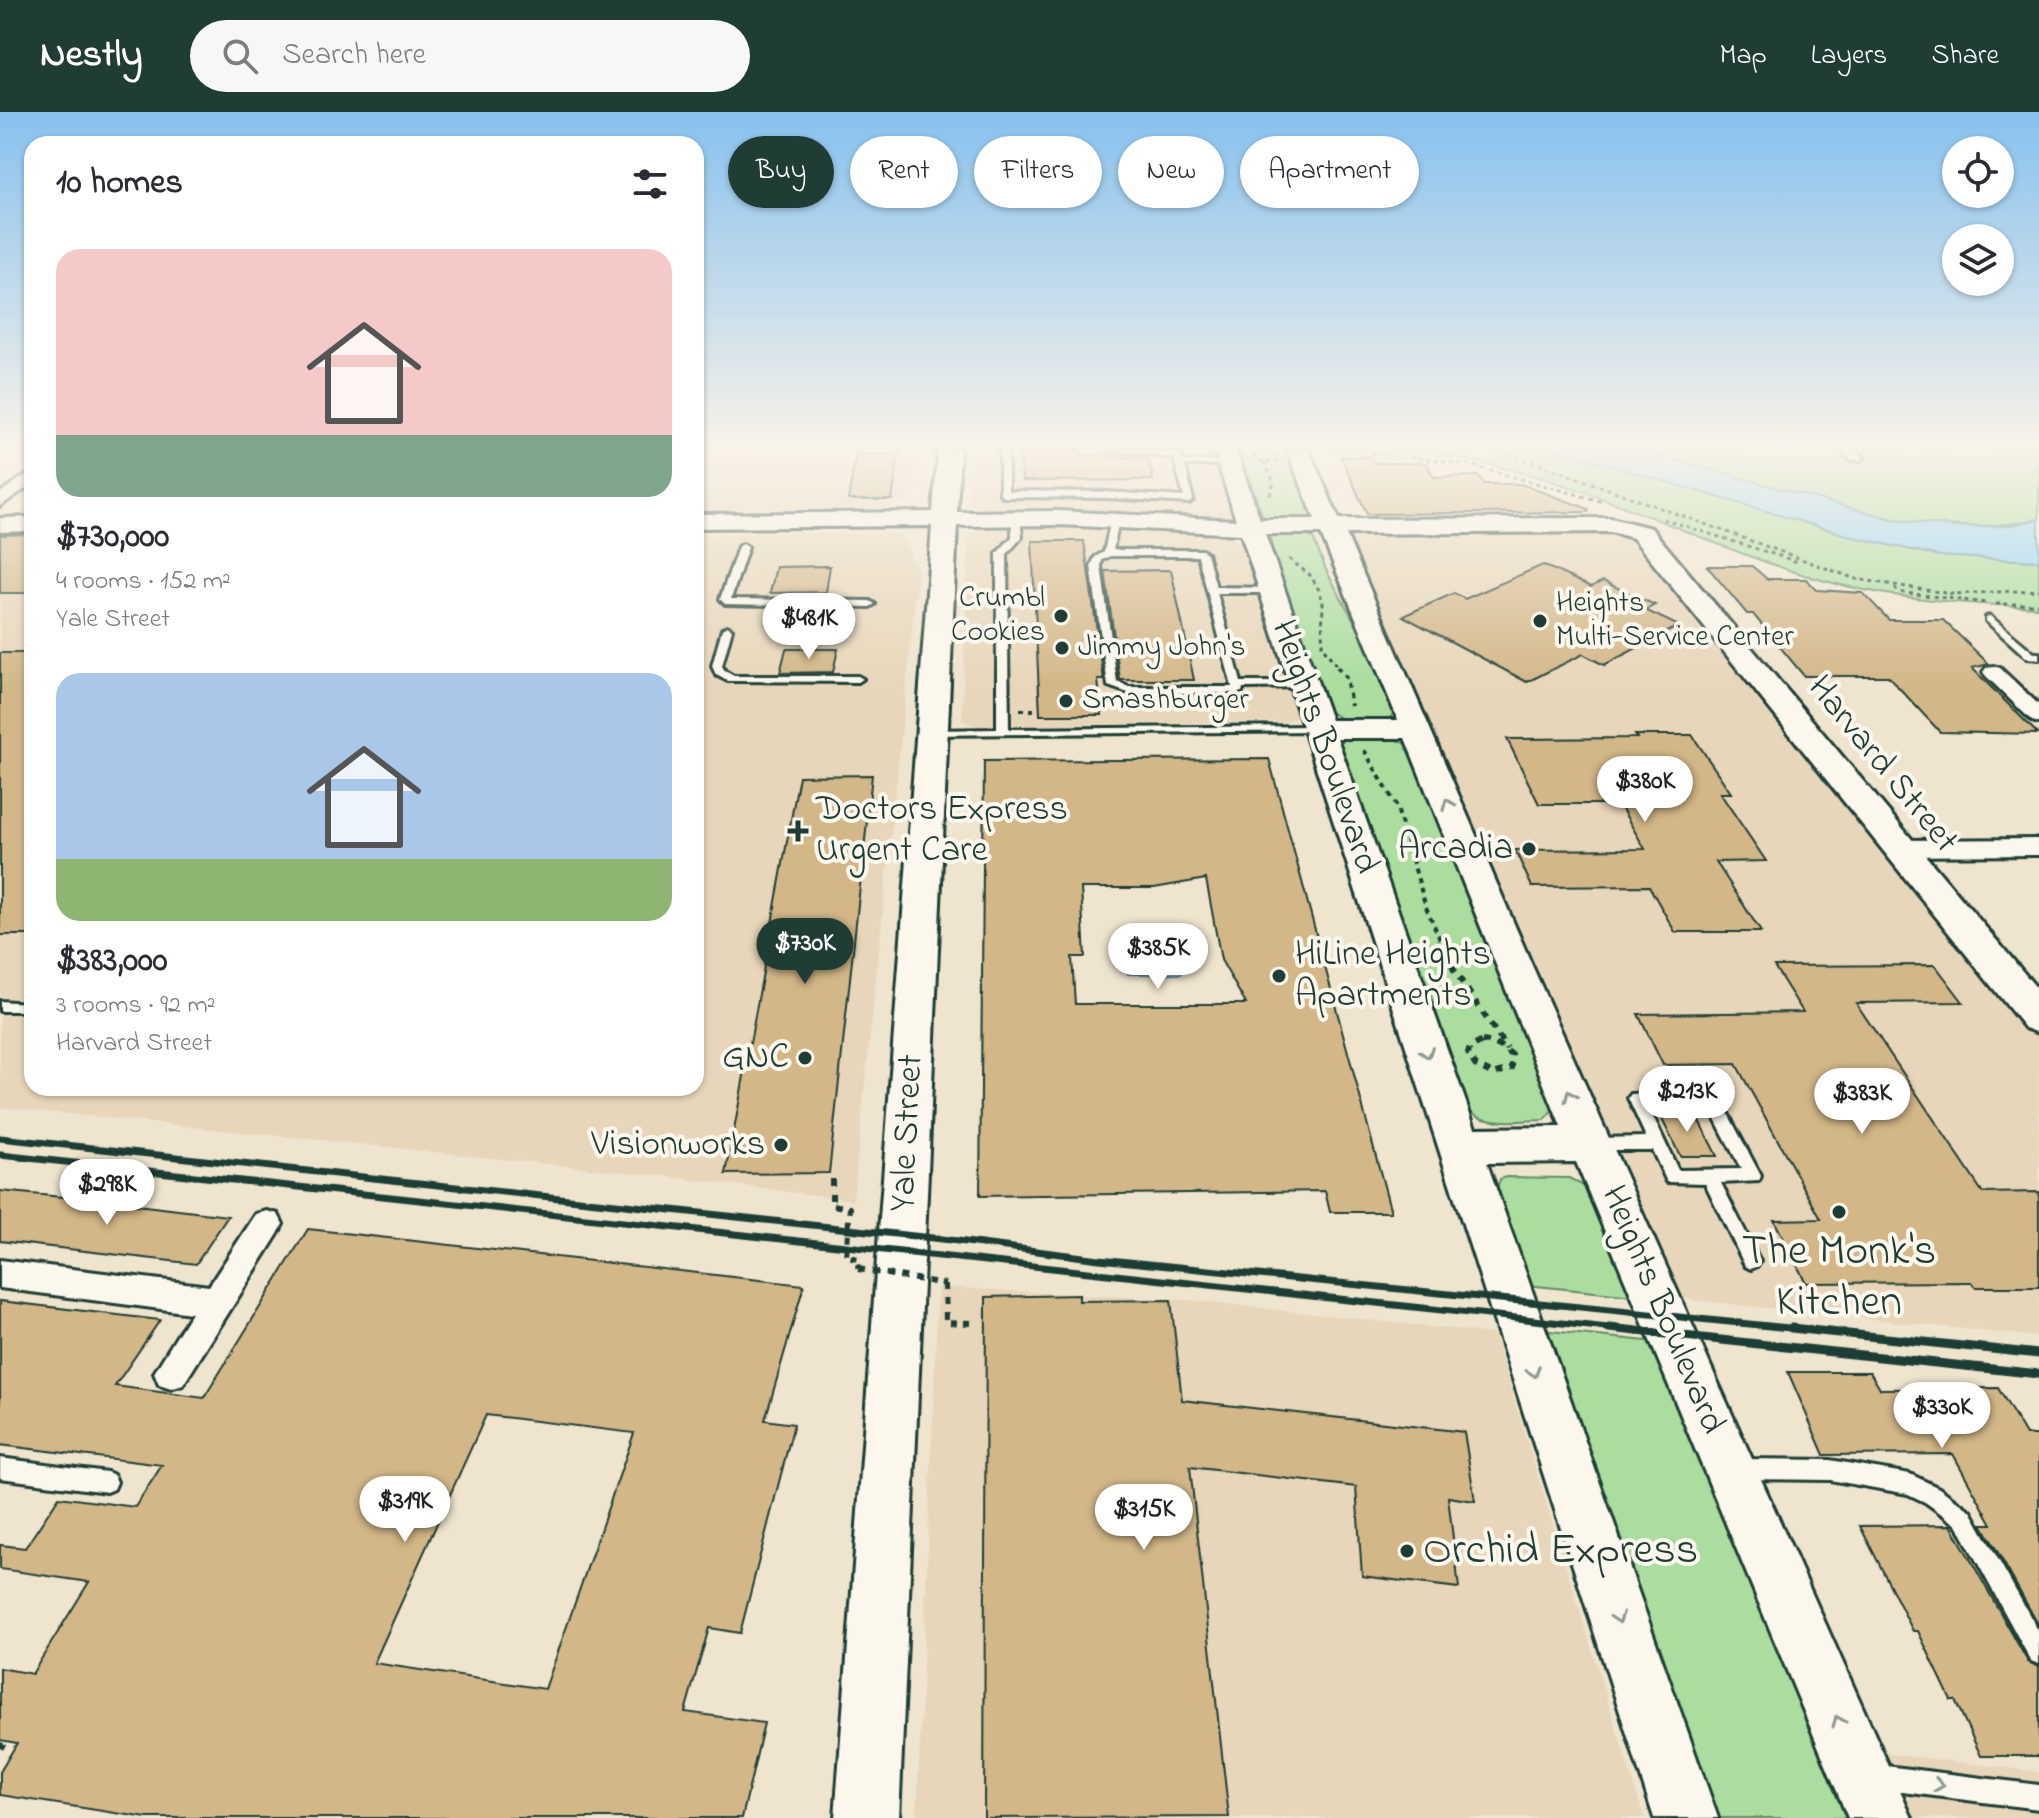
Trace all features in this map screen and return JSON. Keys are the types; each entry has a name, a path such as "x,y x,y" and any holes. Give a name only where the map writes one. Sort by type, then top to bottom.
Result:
{"main road":[{"name":"Yale Street","path":"867,1818 944,528"},
{"path":"1257,528 1289,528"},
{"name":"Heights Boulevard","path":"1263,528 1271,590 1686,1818"},
{"name":"Heights Boulevard","path":"1331,528 1590,1144 1880,1818"},
{"name":"Harvard Street","path":"1642,528 1897,848 2039,1018"},
{"path":"1318,729 1417,729"},
{"path":"1459,1146 1590,1144"}],"street":[{"path":"1993,672 2039,717"},
{"path":"1897,848 2039,847"},
{"path":"171,1373 267,1224"},
{"path":"0,1274 217,1302"}],"lane":[{"path":"1003,732 1002,553 1017,537 1016,528"},
{"path":"1108,553 1113,528"},
{"path":"743,547 725,599 728,602 870,604"},
{"path":"1108,553 1202,553 1238,690 1128,690 1112,684 1096,566 1098,559 1108,553"},
{"path":"1211,590 1271,590"},
{"path":"1990,619 2031,656 2039,656"},
{"path":"727,629 717,666 720,673 732,679 858,679"},
{"path":"1236,685 1303,685"},
{"path":"932,733 1318,729"},
{"path":"0,1006 22,1007"},
{"path":"1712,1097 1753,1176 1673,1177 1657,1143 1636,1098 1712,1097"},
{"path":"1590,1144 1657,1143"},
{"path":"1710,1177 1751,1261"},
{"path":"0,1468 107,1482"},
{"path":"1731,1469 1830,1470 1910,1484 1932,1495 1964,1518 2039,1653"},
{"path":"1861,1775 2039,1797"}],"path":[{"path":"1263,528 1284,553 1310,575 1319,590 1323,602 1322,646 1346,678 1367,758 1386,785 1400,816 1426,907 1472,999 1512,1055 1512,1068 1500,1074 1482,1071 1475,1066 1468,1053 1470,1048 1482,1041 1500,1044 1507,1049"},
{"path":"1676,528 1894,588 1969,594 2039,590"},
{"path":"1714,528 1781,551 1815,567"},
{"path":"1894,588 1898,592 1995,604 2039,604"},
{"path":"832,1179 832,1205 850,1208 846,1257 859,1259 858,1269 945,1284 946,1322 972,1323"}],"shaded area":[{"path":"982,528 1098,528 1224,536 1242,542 1247,547 1296,715 1294,719 1283,722 975,726 962,720 969,534"},
{"path":"1617,530 1633,535 2039,1038 2039,1337 1684,1299 1346,536"},
{"path":"900,534 918,571 853,1200 657,1175 0,1107 0,535 24,535 24,1096 704,1096 704,535"},
{"path":"938,1287 1199,1301 1494,1334 1644,1818 917,1818"},
{"path":"1883,1753 2039,1772 2039,1818 1912,1818"}],"green space":[{"path":"1677,528 1822,528 1939,556 2039,561 2039,607 1924,599 1867,591 1754,558"},
{"path":"1300,533 1313,538 1327,572 1365,641 1394,712 1390,718 1342,719 1328,711 1272,549 1271,537 1274,535"},
{"path":"1392,738 1406,744 1553,1098 1554,1109 1545,1120 1490,1120 1471,1112 1464,1104 1339,742"},
{"path":"1569,1178 1589,1189 1634,1296 1527,1285 1495,1195 1500,1179"},
{"path":"1540,1330 1656,1342 1849,1818 1711,1818"}],"water":[{"path":"1822,528 2039,528 2039,561 1939,556"},
{"path":"1125,927 1176,928 1181,974 1128,974"}],"building":[{"path":"24,534 24,593 0,593 0,535"},
{"path":"1032,541 1084,541 1104,680 1098,680 1102,715 1040,715"},
{"name":"Heights Multi-Service Center","path":"1543,565 1591,587 1603,581 1655,605 1645,610 1679,626 1604,665 1583,654 1527,682 1403,616 1454,593 1465,599"},
{"path":"830,566 826,592 770,593 776,567"},
{"path":"1707,566 1752,566 1767,579 1806,579 1817,590 1863,593 1889,620 1943,620 1989,664 1972,668 2038,734 1940,732 1888,676 1804,676 1753,614 1747,614"},
{"path":"1171,570 1194,680 1120,680 1105,571"},
{"path":"786,649 838,649 833,672 780,673"},
{"path":"0,653 24,653 24,935 0,935"},
{"path":"1635,735 1692,735 1731,793 1720,793 1766,861 1716,862 1761,932 1675,932 1649,886 1532,887 1515,850 1645,849 1619,804 1539,804 1507,739 1637,738"},
{"path":"1269,759 1391,1212 1330,1212 1325,1191 980,1196 984,761","holes":["1206,879 1221,960 1246,1004 1075,1004 1072,957 1085,957 1081,888 1154,888"]},
{"path":"872,775 829,1173 726,1174 799,776"},
{"path":"1935,965 1963,1002 1856,1003 1983,1193 2039,1192 2039,1287 1975,1287 1971,1282 1806,1283 1774,1220 1821,1219 1736,1064 1663,1065 1638,1014 1803,1012 1774,966"},
{"path":"1658,1111 1694,1111 1717,1156 1680,1156"},
{"path":"0,1191 228,1216 196,1264 0,1241"},
{"path":"308,1229 804,1285 765,1420 794,1424 740,1633 709,1628 685,1712 764,1723 742,1818 147,1818 0,1795 0,1772 17,1743 0,1740 0,1668 32,1674 89,1582 0,1569 0,1545 25,1548 59,1497 135,1507 162,1465 0,1445 0,1301 160,1320 115,1386 204,1398","holes":["486,1415 634,1433 545,1689 374,1663"]},
{"path":"1079,1295 1079,1301 1171,1300 1182,1400 1464,1432 1475,1501 1448,1497 1459,1588 1362,1576 1356,1487 1190,1467 1229,1817 984,1818 986,1297"},
{"path":"1788,1372 1870,1372 1880,1389 1998,1388 2026,1435 2039,1435 2039,1626 1982,1524 1992,1524 1953,1454 1824,1455"},
{"path":"1951,1525 2028,1662 2039,1667 2039,1756 1981,1756 1955,1700 1951,1700 1918,1631 1913,1631 1860,1526"}],"railway":[{"path":"0,1138 942,1239 1099,1259 1810,1330"},
{"path":"0,1155 1627,1330"},
{"path":"1609,1328 2039,1374"},
{"path":"1791,1328 2039,1354"}],"place":[{"name":"Crumbl Cookies","path":"1061,616"},
{"name":"Heights Multi-Service Center","path":"1540,621"},
{"name":"Jimmy John's","path":"1062,648"},
{"name":"Smashburger","path":"1066,701"},
{"name":"Doctors Express Urgent Care","path":"798,831"},
{"name":"Arcadia","path":"1529,849"},
{"name":"HiLine Heights Apartments","path":"1279,976"},
{"name":"GNC","path":"805,1058"},
{"name":"Visionworks","path":"781,1145"},
{"name":"The Monk's Kitchen","path":"1839,1212"},
{"name":"Orchid Express","path":"1407,1551"}]}
